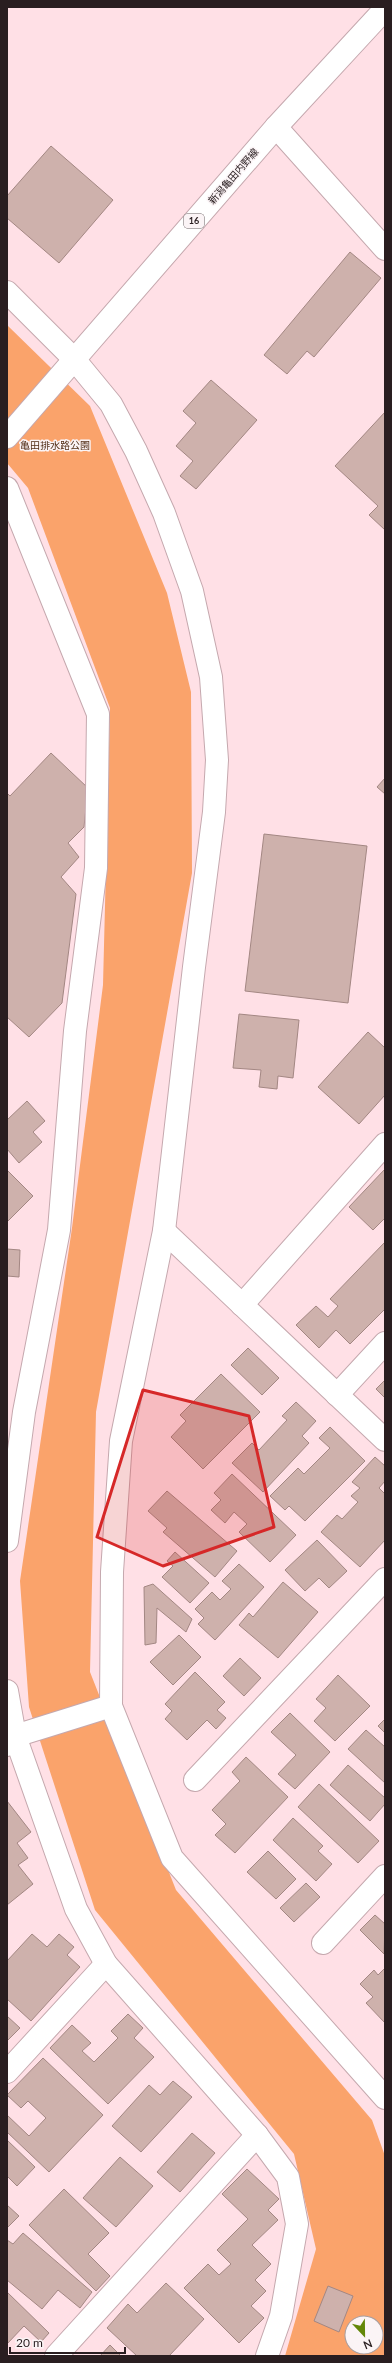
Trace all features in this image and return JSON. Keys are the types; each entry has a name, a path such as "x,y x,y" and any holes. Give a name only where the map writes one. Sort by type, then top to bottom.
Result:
{"street":[{"name":"新潟亀田内野線","path":"7,437 276,127 385,9"},
{"path":"276,127 385,249"},
{"path":"7,292 74,359 111,404 136,451 164,513 192,591 211,677 217,760 214,812 193,975 164,1231 121,1441 112,1572 111,1706 172,1858 385,2098"},
{"path":"7,488 98,714 96,868 74,1032 59,1230 24,1412 7,1542"},
{"path":"242,1305 385,1144"},
{"path":"164,1231 385,1440"},
{"path":"337,1394 385,1343"},
{"path":"195,1780 385,1579"},
{"path":"7,1691 11,1740 76,1909 106,1964 257,2135 288,2177 297,2224 281,2316 267,2356"},
{"path":"11,1740 111,1706"},
{"path":"323,1943 385,1876"},
{"path":"7,2072 106,1964"},
{"path":"56,2356 257,2135"}],"highlighted area":[{"path":"143,1390 249,1416 274,1527 163,1566 97,1537"}],"green space":[{"name":"亀田排水路公園","path":"7,325 90,406 167,593 191,692 192,873 96,1412 90,1672 176,1890 372,2120 385,2156 385,2356 285,2356 316,2249 294,2154 95,1910 29,1707 20,1581 72,1228 103,985 110,708 28,488 7,463"}],"building":[{"path":"51,146 113,200 59,263 7,218 7,196"},
{"path":"350,252 381,278 314,357 307,351 287,374 264,355"},
{"path":"211,380 257,420 196,489 180,476 193,461 176,446 196,423 183,411"},
{"path":"385,412 385,530 369,515 378,506 335,466"},
{"path":"51,753 88,788 84,827 68,843 79,857 61,877 76,894 62,1003 29,1037 7,1017 7,793 10,796"},
{"path":"385,778 385,794 377,787"},
{"path":"264,834 367,846 348,1003 245,991"},
{"path":"239,1014 299,1020 293,1078 278,1076 277,1089 259,1087 261,1070 233,1068"},
{"path":"368,1032 385,1048 385,1095 359,1124 318,1087"},
{"path":"27,1101 45,1121 33,1132 42,1142 19,1163 7,1149 7,1120"},
{"path":"385,1169 385,1218 373,1230 349,1207"},
{"path":"7,1170 33,1196 7,1222"},
{"path":"385,1242 385,1309 350,1344 336,1330 319,1348 296,1325 316,1306 328,1317 338,1306 330,1299"},
{"path":"7,1249 20,1250 19,1277 7,1276"},
{"path":"248,1348 279,1378 262,1395 231,1365"},
{"path":"221,1374 260,1412 203,1469 171,1437 186,1421 180,1415"},
{"path":"385,1380 385,1398 376,1389"},
{"path":"296,1402 316,1421 302,1436 309,1443 263,1492 232,1463 252,1443 259,1450 287,1420 282,1416"},
{"path":"330,1427 365,1461 305,1521 289,1506 285,1510 270,1496 298,1468 304,1474 330,1448 319,1438"},
{"path":"375,1457 385,1466 385,1481 379,1488 385,1494 385,1540 360,1567 321,1532 337,1515 342,1519 358,1502 351,1496 360,1488 352,1482"},
{"path":"232,1474 296,1535 270,1562 239,1532 247,1524 234,1512 225,1523 211,1510 221,1500 214,1493"},
{"path":"167,1491 237,1551 215,1577 163,1532 167,1528 148,1511"},
{"path":"317,1540 347,1571 329,1588 319,1578 305,1591 285,1570"},
{"path":"175,1552 209,1583 190,1603 162,1577 173,1566 167,1561"},
{"path":"239,1564 264,1587 215,1640 198,1624 204,1618 195,1609 212,1592 220,1600 231,1589 222,1581"},
{"path":"283,1582 318,1612 278,1658 239,1625 249,1613 253,1617"},
{"path":"153,1584 192,1619 186,1632 157,1608 156,1643 145,1645 144,1587"},
{"path":"179,1635 201,1657 173,1685 150,1662"},
{"path":"240,1658 261,1678 244,1696 223,1676"},
{"path":"195,1672 225,1702 217,1710 226,1718 216,1729 207,1720 187,1740 165,1719 172,1711 165,1704"},
{"path":"338,1675 370,1706 335,1741 314,1721 326,1708 316,1699"},
{"path":"290,1713 330,1752 295,1789 278,1774 296,1755 271,1732"},
{"path":"385,1719 385,1733 378,1726"},
{"path":"366,1730 385,1747 385,1783 348,1749"},
{"path":"246,1757 288,1797 235,1853 215,1835 226,1824 212,1810 240,1781 232,1772"},
{"path":"348,1765 385,1798 385,1804 370,1821 330,1785"},
{"path":"319,1784 379,1841 358,1863 298,1807"},
{"path":"7,1801 31,1832 17,1843 28,1858 18,1865 33,1884 7,1905"},
{"path":"293,1818 323,1846 318,1851 332,1864 316,1881 273,1840"},
{"path":"268,1851 296,1879 276,1899 247,1872"},
{"path":"306,1883 320,1897 294,1922 280,1908"},
{"path":"375,1915 385,1924 384,1954 360,1930"},
{"path":"32,1934 47,1947 59,1934 74,1947 67,1955 80,1967 31,2021 7,1999 7,1961"},
{"path":"385,1968 385,2023 366,2003 373,1997 360,1984 374,1970 378,1975"},
{"path":"128,2014 143,2028 134,2038 154,2057 108,2104 50,2048 72,2025 91,2043 82,2051 94,2062 118,2038 111,2031"},
{"path":"7,2016 20,2028 7,2041"},
{"path":"43,2058 103,2115 49,2172 7,2132 7,2115 29,2136 46,2118 28,2101 21,2108 7,2095"},
{"path":"173,2081 192,2097 141,2152 112,2126 149,2085 160,2095"},
{"path":"192,2133 215,2153 180,2192 157,2172"},
{"path":"7,2140 35,2167 17,2186 7,2176"},
{"path":"120,2157 153,2186 116,2227 83,2198"},
{"path":"247,2169 279,2199 268,2210 278,2220 252,2245 271,2264 255,2280 266,2291 251,2306 264,2318 239,2343 184,2288 208,2264 219,2275 231,2264 217,2250 248,2219 222,2194"},
{"path":"64,2189 109,2233 88,2254 110,2276 96,2291 29,2225"},
{"path":"7,2205 19,2216 7,2228"},
{"path":"23,2233 92,2292 80,2308 58,2290 42,2309 7,2280 7,2240 13,2244"},
{"path":"166,2283 204,2319 169,2356 137,2356 107,2328 128,2304 137,2313"},
{"path":"328,2286 353,2296 346,2315 344,2315 339,2332 314,2321"},
{"path":"7,2292 49,2333 41,2342 24,2326 7,2344"},
{"path":"110,2345 121,2356 100,2356"}]}
